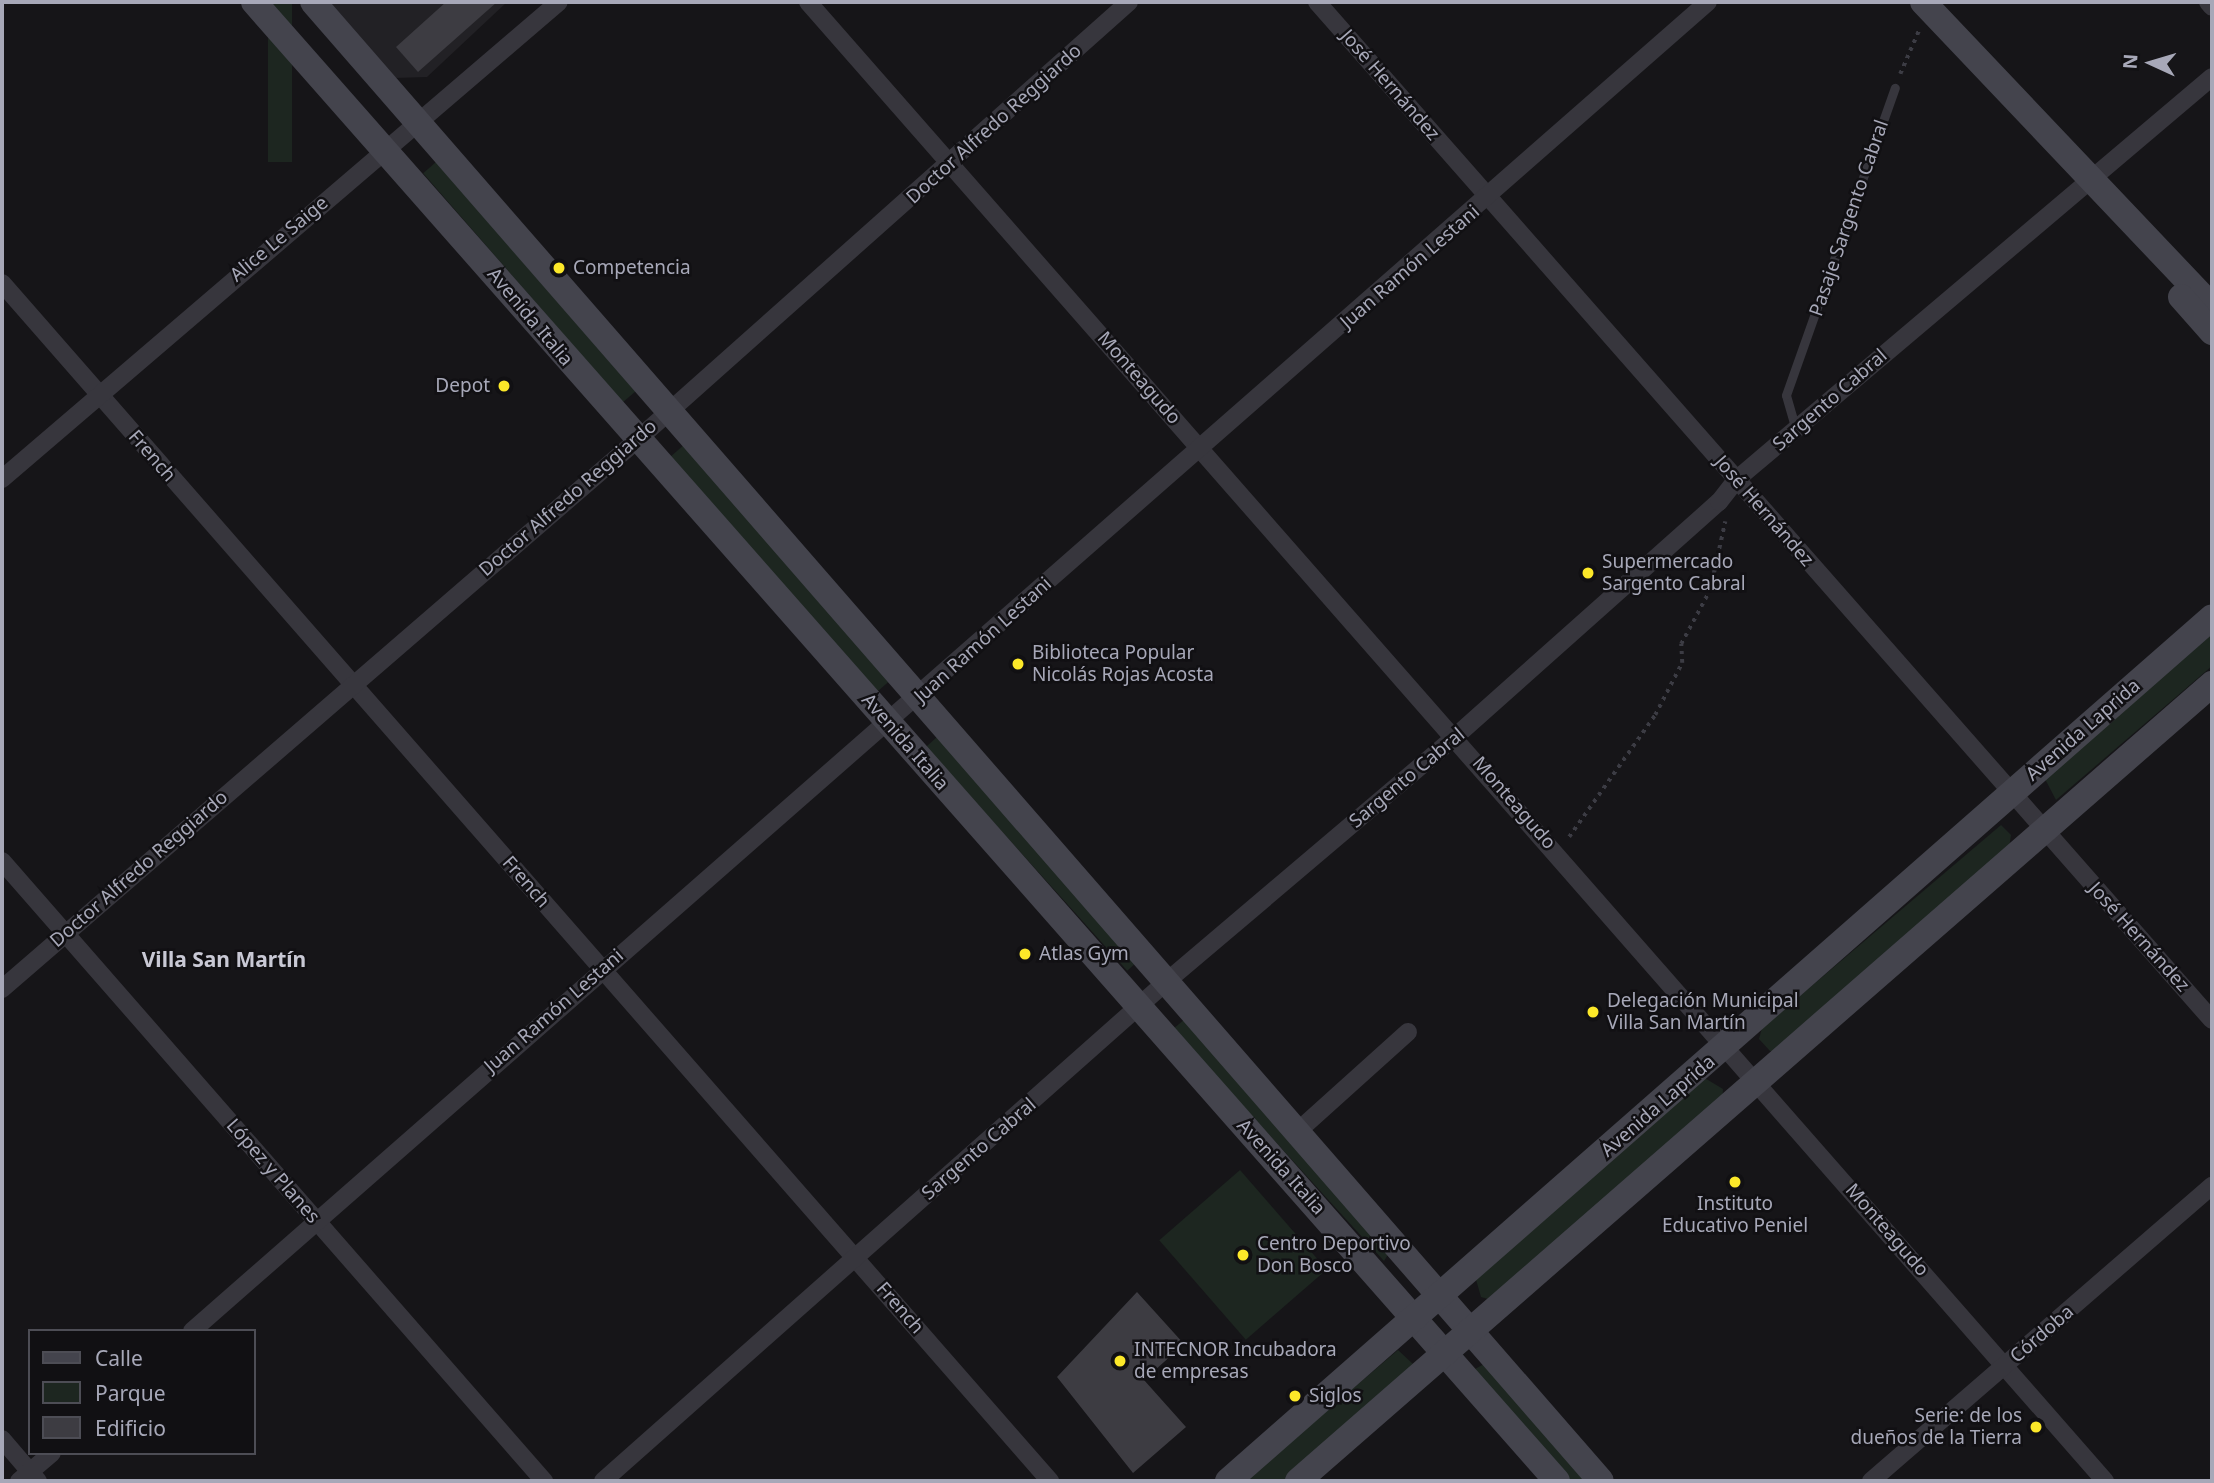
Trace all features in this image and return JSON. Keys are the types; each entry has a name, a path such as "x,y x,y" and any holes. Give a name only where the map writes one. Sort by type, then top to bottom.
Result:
{"main road":[{"name":"Avenida Italia","path":"254,2 386,148 636,441 1557,1481"},
{"name":"Avenida Italia","path":"313,2 419,120 1601,1481"},
{"path":"1927,4 2086,180 2092,197 2212,332"},
{"path":"2086,180 2103,188 2212,307"},
{"name":"Avenida Laprida","path":"1228,1481 1726,1047 2212,617"},
{"path":"1298,1481 1757,1084 2041,827 2212,684"}],"street":[{"name":"Alice Le Saige","path":"2,480 98,393 559,2"},
{"name":"Monteagudo","path":"808,2 1456,736 2105,1481"},
{"name":"Doctor Alfredo Reggiardo","path":"2,989 636,441 951,164 1129,2"},
{"name":"José Hernández","path":"1317,2 2010,794 2212,1020"},
{"name":"Juan Ramón Lestani","path":"194,1329 602,968 919,698 1200,447 1489,200 1708,2"},
{"path":"2208,2 2212,7"},
{"name":"Sargento Cabral","path":"603,1481 1139,1009 1166,982 1456,736 1719,502 1737,480 2086,180 2212,77"},
{"name":"French","path":"2,283 1050,1481"},
{"name":"López y Planes","path":"2,861 544,1481"},
{"path":"1297,1131 1408,1032"},
{"name":"Córdoba","path":"1871,1481 2212,1186"},
{"path":"2,1439 29,1478 50,1455"}],"lane":[{"name":"Pasaje Sargento Cabral","path":"1796,430 1786,395 1895,88"}],"path":[{"path":"1895,88 1927,4"},
{"path":"1569,837 1656,715 1682,663 1681,644 1710,590 1727,530 1723,513"}],"shaded area":[{"path":"329,2 507,2 427,77 394,78"}],"green space":[{"path":"268,2 292,2 292,162 268,162"},
{"path":"436,162 635,391 623,403 423,173"},
{"path":"685,444 890,680 876,693 671,456"},
{"path":"2212,632 2212,666 2056,800 2045,779"},
{"path":"937,737 1138,961 1127,971 926,747"},
{"path":"2001,825 2011,835 2009,848 1779,1051 1770,1051 1759,1039 1762,1028"},
{"path":"1185,1019 1389,1253 1384,1261 1173,1029"},
{"path":"1703,1077 1723,1089 1722,1103 1488,1299 1481,1297 1475,1276"},
{"name":"Centro Deportivo Don Bosco","path":"1240,1170 1327,1270 1246,1340 1159,1240"},
{"path":"1398,1350 1413,1364 1288,1481 1244,1481"},
{"path":"1486,1363 1591,1481 1570,1481 1477,1375 1475,1369"}],"building":[{"path":"446,2 497,2 418,72 396,47"},
{"name":"INTECNOR Incubadora de empresas","path":"1137,1292 1184,1344 1144,1380 1186,1427 1133,1473 1057,1377"}],"place":[{"name":"Competencia","path":"559,268"},
{"name":"Depot","path":"504,386"},
{"name":"Supermercado Sargento Cabral","path":"1588,573"},
{"name":"Biblioteca Popular Nicolás Rojas Acosta","path":"1018,664"},
{"name":"Atlas Gym","path":"1025,954"},
{"name":"Delegación Municipal Villa San Martín","path":"1593,1012"},
{"name":"Instituto Educativo Peniel","path":"1735,1182"},
{"name":"Centro Deportivo Don Bosco","path":"1243,1255"},
{"name":"INTECNOR Incubadora de empresas","path":"1120,1361"},
{"name":"Siglos","path":"1295,1396"},
{"name":"Serie: de los dueños de la Tierra","path":"2036,1427"}],"district":[{"name":"Villa San Martín","path":"224,959"}]}
